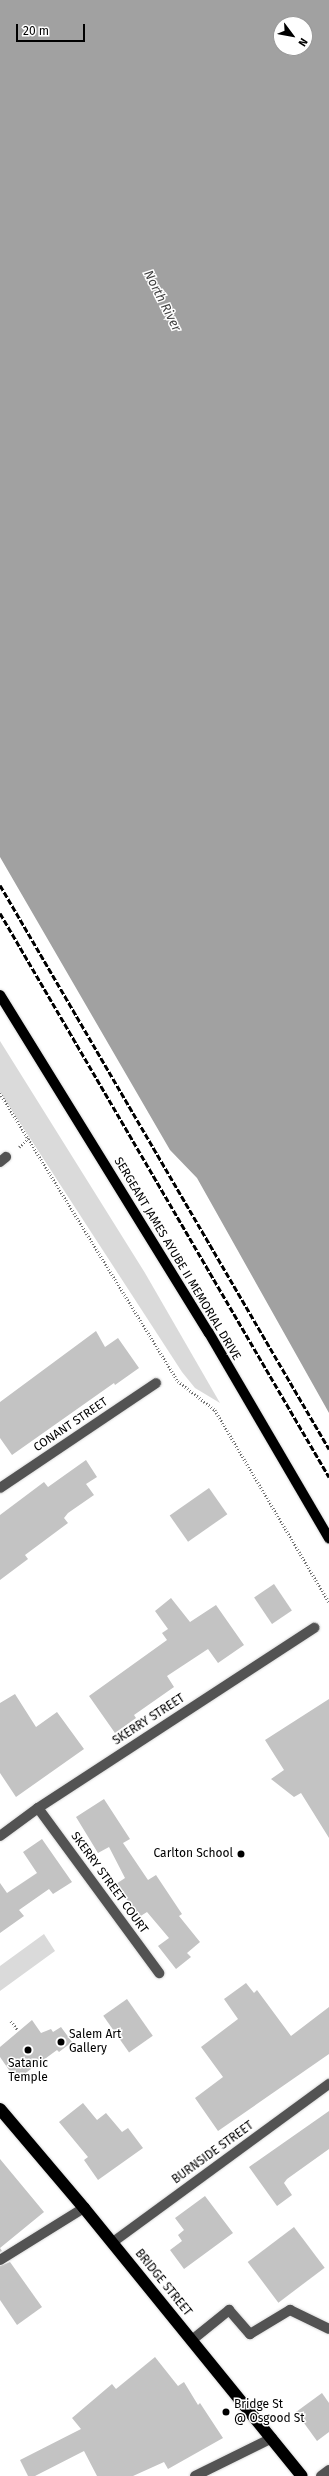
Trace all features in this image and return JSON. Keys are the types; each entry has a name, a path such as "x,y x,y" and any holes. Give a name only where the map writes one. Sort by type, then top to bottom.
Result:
{"highway":[{"name":"BRIDGE STREET","path":"0,2109 113,2242 302,2476"}],"main road":[{"name":"SERGEANT JAMES AYUBE II MEMORIAL DRIVE","path":"0,995 209,1333 329,1538"}],"street":[{"name":"CONANT STREET","path":"0,1488 156,1384"},
{"name":"SKERRY STREET","path":"0,1836 38,1808 314,1628"},
{"name":"SKERRY STREET COURT","path":"38,1808 158,1973"},
{"name":"BURNSIDE STREET","path":"113,2242 329,2084"},
{"path":"0,2260 84,2208"},
{"path":"192,2340 228,2310 250,2334 290,2310 329,2330"},
{"path":"195,2476 272,2438"},
{"path":"321,2476 329,2470"}],"path":[{"path":"0,1093 178,1381 215,1410 329,1602"},
{"path":"11,2021 18,2030"}],"shaded area":[{"path":"0,1041 145,1273 220,1403 195,1388 182,1372 0,1092"},
{"path":"44,1934 55,1951 0,1991 0,1966"}],"water":[{"name":"North River","path":"0,0 329,0 329,1413 197,1178 170,1150 0,857"}],"building":[{"path":"96,1331 105,1347 118,1338 139,1368 115,1385 114,1383 12,1455 0,1438 0,1402"},
{"path":"86,1460 97,1477 86,1484 94,1495 68,1513 64,1518 68,1523 25,1555 28,1559 0,1580 0,1515 44,1482 48,1487"},
{"path":"209,1488 227,1514 188,1542 170,1516"},
{"path":"274,1584 292,1611 272,1624 254,1597"},
{"path":"171,1598 190,1622 216,1605 244,1645 218,1663 208,1649 167,1676 174,1687 134,1715 136,1718 115,1733 89,1696 167,1640 162,1633 168,1629 155,1611"},
{"path":"15,1694 36,1727 57,1712 84,1749 16,1797 0,1773 0,1703"},
{"path":"329,1699 329,1838 301,1793 294,1797 271,1779 284,1770 265,1740"},
{"path":"104,1799 130,1839 123,1843 148,1880 156,1875 182,1914 179,1916 200,1942 187,1953 191,1957 176,1969 158,1946 169,1938 147,1912 139,1917 116,1884 125,1878 109,1847 98,1853 76,1817"},
{"path":"42,1839 72,1882 53,1894 49,1889 19,1910 24,1916 0,1933 0,1883 7,1893 37,1873 23,1852"},
{"path":"246,1983 254,1993 257,1990 291,2036 329,2007 329,2054 218,2131 195,2098 223,2077 201,2047 238,2019 224,1999"},
{"path":"127,1999 153,2036 129,2052 103,2016"},
{"name":"Satanic Temple","path":"32,2020 41,2033 51,2029 53,2032 61,2027 72,2042 59,2052 57,2050 16,2080 0,2057 0,2047"},
{"path":"83,2103 97,2120 106,2113 122,2132 128,2128 143,2148 98,2180 84,2160 88,2157 59,2122"},
{"path":"329,2111 329,2149 287,2179 284,2183 292,2195 277,2206 249,2167"},
{"path":"0,2159 44,2212 0,2248"},
{"path":"205,2196 233,2233 184,2269 170,2250 182,2241 178,2235 184,2230 175,2218"},
{"path":"294,2227 325,2268 278,2303 248,2262"},
{"path":"10,2262 42,2307 17,2325 0,2300 0,2266"},
{"path":"155,2357 178,2386 184,2382 198,2405 200,2403 223,2438 168,2469 164,2462 133,2476 97,2476 84,2451 35,2476 28,2476 20,2460 81,2429 72,2418 112,2384 116,2389"},
{"path":"322,2393 329,2403 329,2432 317,2441 296,2412"}],"railway":[{"path":"0,885 329,1449"},
{"path":"0,913 329,1477"}],"place":[{"name":"Carlton School","path":"241,1854"},
{"name":"Salem Art Gallery","path":"61,2042"},
{"name":"Satanic Temple","path":"28,2050"},
{"name":"Bridge St @ Osgood St","path":"226,2412"}]}
